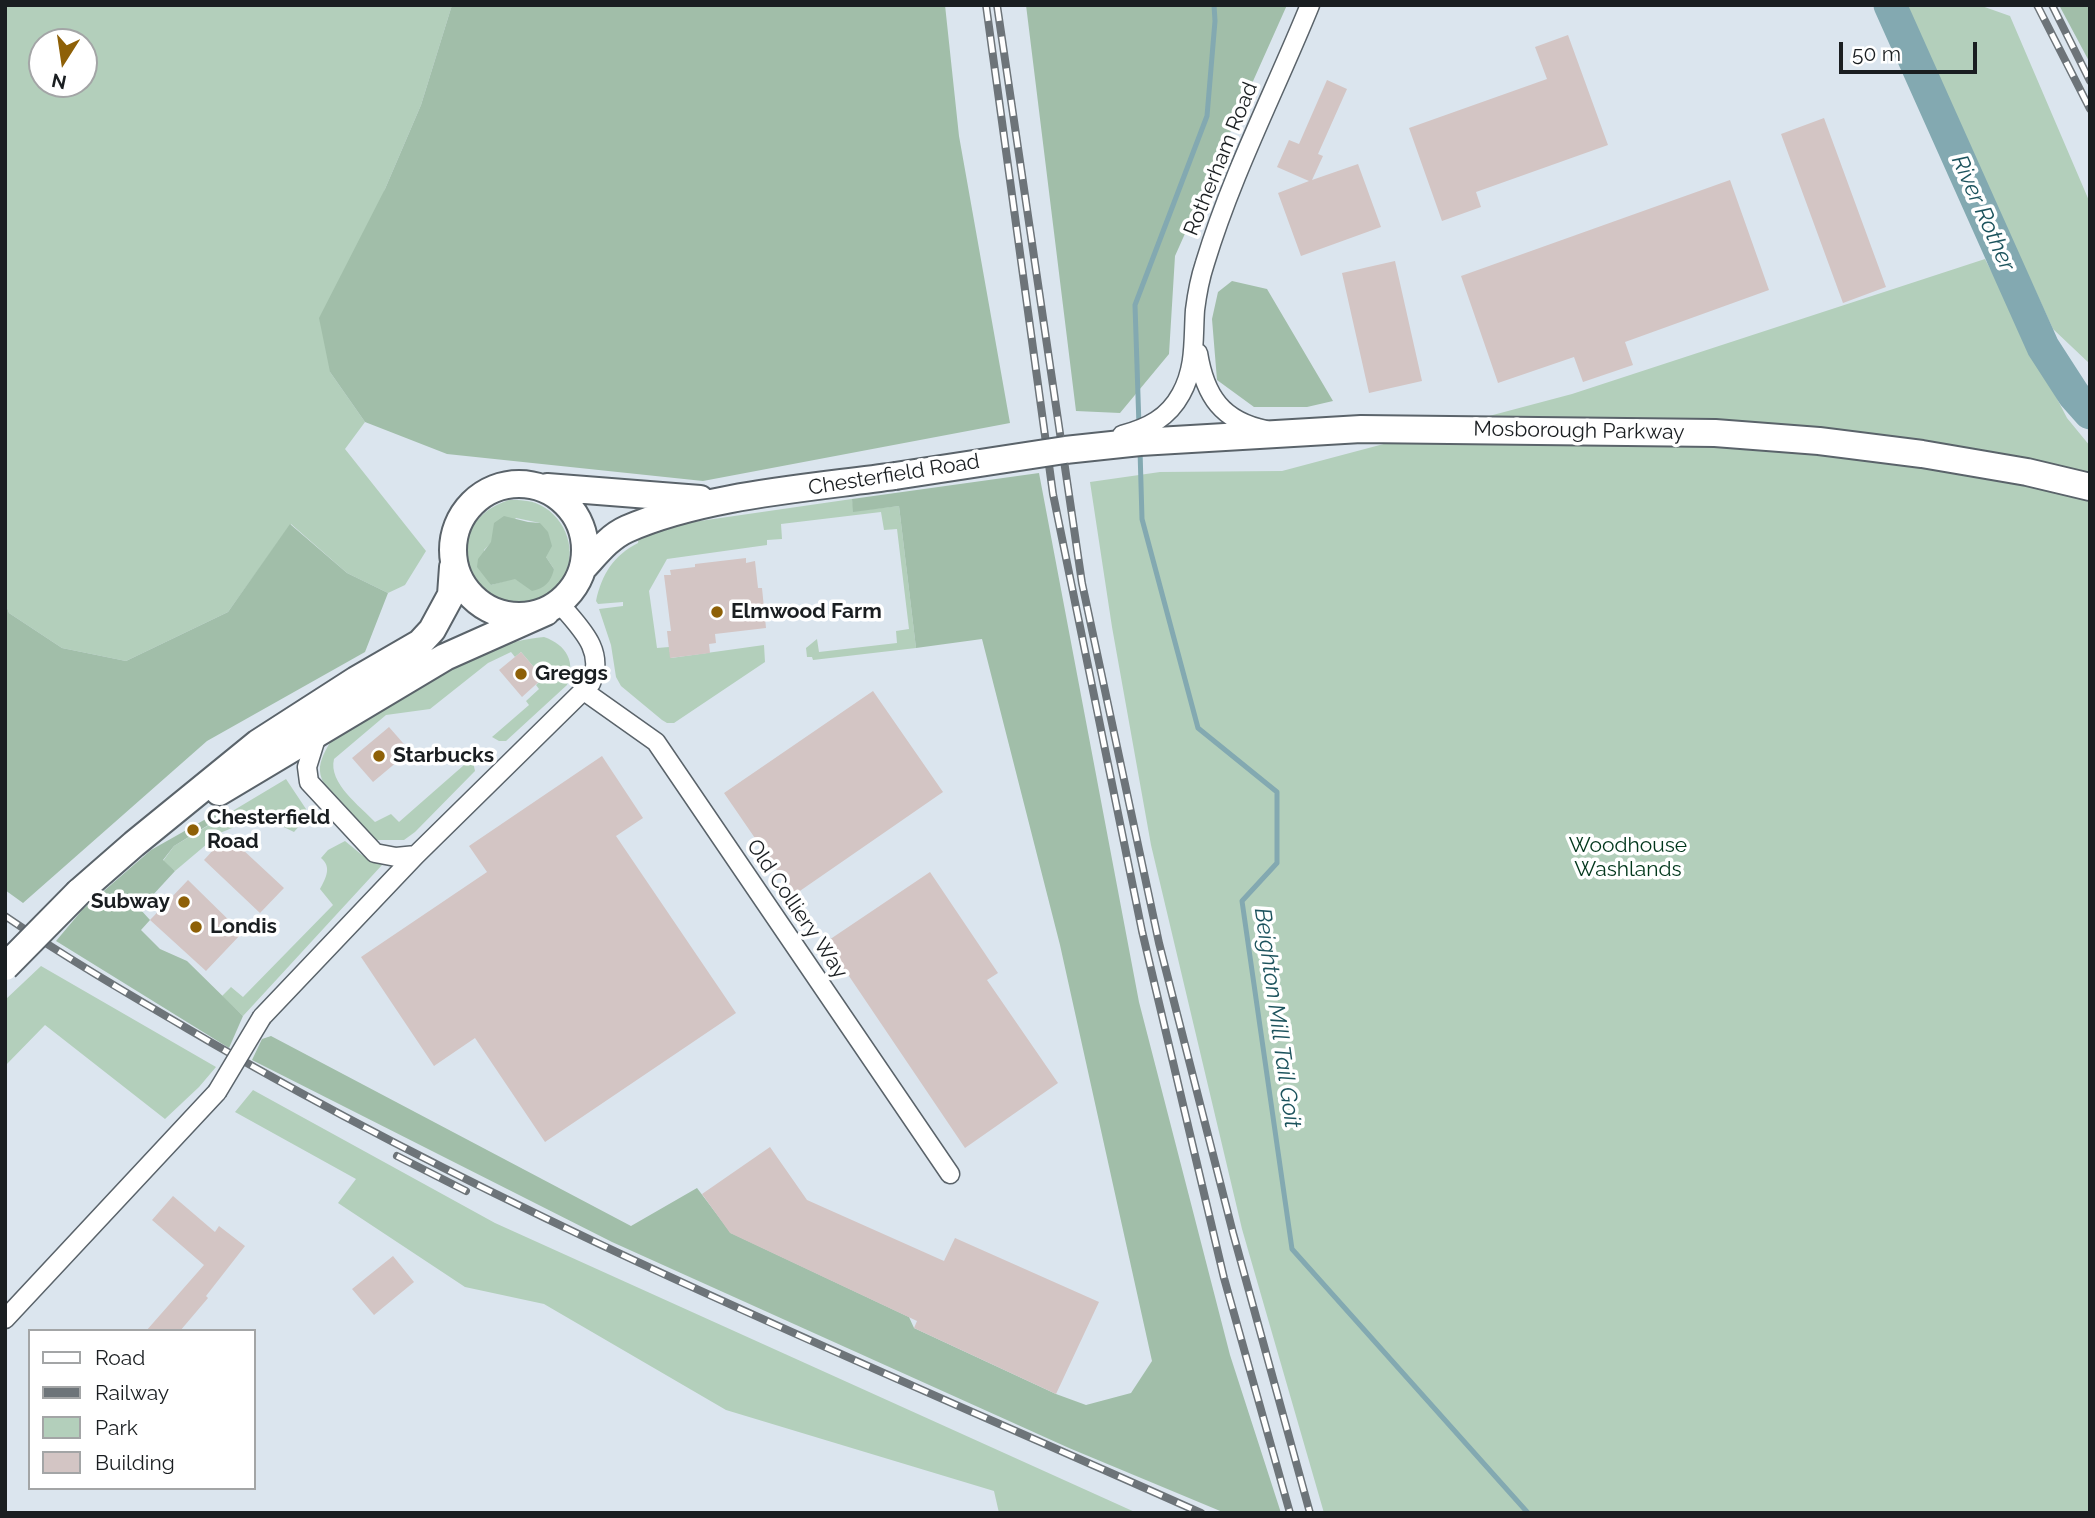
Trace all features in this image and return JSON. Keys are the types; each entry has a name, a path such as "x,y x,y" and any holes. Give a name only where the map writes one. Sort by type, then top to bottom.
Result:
{"highway":[{"name":"Mosborough Parkway","path":"1065,450 1142,435 1291,434 1360,429 1715,433 1922,453 2027,472 2090,488"},
{"name":"Chesterfield Road","path":"583,568 609,540 626,529 645,521 723,500 1065,450"},
{"path":"5,967 79,892 134,844 258,743 420,642 432,630 451,595 454,534 458,519 485,492 506,484 519,483 542,487 569,505 582,527 586,550 583,568 573,589 553,608 445,657 134,844"},
{"name":"Chesterfield Road","path":"542,487 723,500"},
{"path":"453,566 461,586 490,609 512,615 553,608"}],"street":[{"name":"Rotherham Road","path":"1195,336 1195,311 1200,280 1217,221 1310,5"},
{"path":"1195,336 1205,384 1217,404 1249,425 1291,434"},
{"path":"1142,435 1166,415 1182,392 1191,369 1195,336"},
{"path":"5,1320 217,1092 262,1017 416,855 584,691 594,675 596,658 589,639 553,608"},
{"name":"Old Colliery Way","path":"584,691 656,742 950,1174"},
{"path":"317,735 307,767 309,782 375,853 396,857 416,855"}],"green space":[{"path":"5,5 452,5 421,105 385,189 330,372 365,422 345,449 426,551 405,585 388,593 347,573 291,524 228,612 126,661 62,648 9,613 5,602"},
{"path":"452,5 945,5 959,136 1010,423 703,481 447,454 365,422 330,372 319,318 385,189 421,105"},
{"path":"1026,5 1287,5 1175,256 1169,354 1120,413 1076,411"},
{"path":"1904,5 1979,5 2010,16 2090,203 2090,364 2053,329"},
{"path":"2059,5 2090,5 2090,63"},
{"name":"Woodhouse Washlands","path":"1985,259 2067,418 2090,446 2090,1513 1324,1513 1242,1229 1151,845 1112,627 1090,482 1160,472 1282,471 1572,394"},
{"path":"1232,281 1267,289 1333,401 1307,407 1254,407 1217,380 1212,319 1218,292"},
{"path":"1039,473 1139,1002 1230,1355 1281,1513 1225,1513 1069,1448 612,1242 252,1060 262,1039 271,1036 631,1226 697,1188 731,1233 909,1317 914,1328 1056,1394 1086,1405 1131,1393 1152,1361 1060,945 982,639 916,648 899,506 853,512 852,499"},
{"path":"852,499 854,511 899,506 916,648 813,660 812,657 807,657 806,648 817,639 819,652 897,643 896,631 909,629 897,529 884,530 881,512 781,524 782,539 767,540 767,545 667,559 649,591 657,648 669,647 671,658 764,645 765,662 674,723 662,720 621,686 616,677 611,645 599,609 623,606 623,602 598,604 596,601 610,567 638,543 639,535 672,525"},
{"path":"509,500 525,501 540,505 557,518 567,537 570,558 563,578 552,591 533,601 506,603 488,596 475,582 467,565 466,546 472,528 486,512","holes":["516,518 540,523 546,557 554,569 527,586 515,578 491,585 484,550"]},
{"path":"504,516 540,523 548,532 552,546 546,557 554,569 547,584 540,588 532,591 515,579 491,585 477,567 478,559 491,542 494,523"},
{"path":"290,524 347,573 388,593 365,652 207,741 23,903 5,890 5,602 9,613 62,648 126,661 228,612"},
{"path":"544,637 559,645 568,655 570,677 567,685 506,741 492,737 529,705 526,701 539,689 536,685 543,678 521,652 515,657 511,652 488,663 430,709 386,715 334,759 333,768 340,785 375,822 391,814 399,822 472,758 475,771 415,832 404,840 376,840 334,798 320,771 322,758 332,739 461,662 489,650"},
{"path":"286,779 308,812 294,832 261,816 220,833 175,871 163,861 174,846"},
{"path":"220,811 223,816 174,846 163,860 175,871 140,909 150,920 141,930 160,949 187,961 243,1016 229,1048 56,941 83,909 151,850"},
{"path":"345,841 362,855 382,865 243,1016 222,996 231,987 243,997 333,905 320,889 327,869 321,858 328,850"},
{"path":"41,966 216,1067 165,1119 45,1025 5,1066 5,1000"},
{"path":"253,1090 495,1223 1137,1513 999,1513 994,1491 726,1410 544,1304 465,1287 338,1203 356,1179 235,1112"}],"building":[{"path":"1568,35 1608,145 1476,192 1481,207 1442,221 1409,128 1547,79 1535,47"},
{"path":"1327,80 1347,89 1318,154 1323,156 1312,180 1358,164 1381,227 1301,256 1278,193 1309,181 1277,167 1289,140 1299,144"},
{"path":"1824,118 1886,287 1843,303 1781,134"},
{"path":"1730,180 1769,290 1625,342 1633,365 1583,382 1574,357 1498,383 1461,276"},
{"path":"1395,261 1422,381 1369,393 1342,273"},
{"name":"Elmwood Farm","path":"746,558 746,563 755,561 758,588 762,588 766,628 715,634 716,643 709,644 710,653 670,658 667,631 671,631 664,575 671,575 670,570 695,567 695,564"},
{"name":"Greggs","path":"521,652 543,678 522,697 499,670"},
{"path":"873,691 943,792 794,895 724,793"},
{"name":"Starbucks","path":"389,727 410,751 373,782 352,758"},
{"path":"602,756 643,818 616,836 736,1013 545,1142 475,1038 434,1066 361,957 487,872 469,846"},
{"path":"227,835 284,888 260,913 204,860"},
{"path":"930,872 998,973 987,980 1058,1083 965,1148 826,942"},
{"name":"Londis","path":"188,880 242,933 206,971 150,920"},
{"path":"770,1147 807,1200 944,1261 955,1238 1099,1302 1056,1394 914,1328 917,1321 730,1233 702,1194"},
{"path":"173,1196 215,1232 219,1226 245,1246 206,1296 208,1298 182,1329 148,1329 204,1265 152,1220"},
{"path":"393,1256 414,1282 374,1315 352,1289"}],"waterway":[{"name":"Beighton Mill Tail Goit","path":"1139,426 1135,305 1207,116 1214,5"},
{"name":"River Rother","path":"1890,5 2043,347 2074,395 2090,413"},
{"name":"Beighton Mill Tail Goit","path":"1140,450 1142,519 1198,728 1277,792 1277,863 1242,901 1292,1249 1528,1513"}],"railway":[{"path":"986,5 1053,494 1142,931 1224,1278 1290,1513"},
{"path":"997,5 1082,583 1159,943 1233,1233 1310,1513"},
{"path":"2037,5 2090,109"},
{"path":"2052,5 2090,81"},
{"path":"5,916 81,966 212,1043 453,1173 700,1291 1201,1513"},
{"path":"397,1156 466,1191"}],"place":[{"name":"Elmwood Farm","path":"717,612"},
{"name":"Greggs","path":"521,674"},
{"name":"Starbucks","path":"379,756"},
{"name":"Chesterfield Road","path":"193,830"},
{"name":"Subway","path":"184,902"},
{"name":"Londis","path":"196,927"}]}
